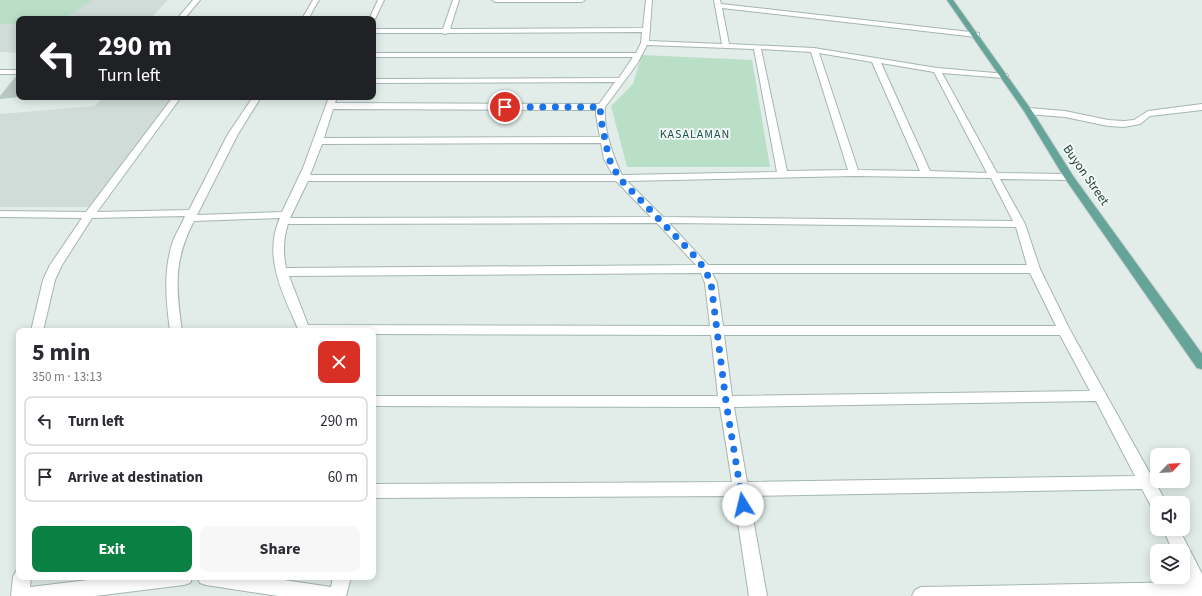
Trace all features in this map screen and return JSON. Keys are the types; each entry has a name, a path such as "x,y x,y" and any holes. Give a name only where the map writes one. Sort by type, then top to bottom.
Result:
{"main road":[{"name":"Buyon Street","path":"950,0 1028,111 1069,177 1202,364"}],"street":[{"path":"183,16 197,0"},
{"path":"307,16 316,0"},
{"path":"373,16 381,0"},
{"path":"445,32 456,0"},
{"path":"495,0 582,0"},
{"path":"649,0 645,43 639,55 622,80 601,107 600,115 609,159 619,178 705,269 711,283 726,402 758,596"},
{"path":"726,45 717,3 976,35"},
{"path":"376,31 445,32 647,30"},
{"path":"645,43 726,45 814,50 937,70 1004,76"},
{"path":"757,47 783,175"},
{"path":"814,50 854,173"},
{"path":"376,55 639,55"},
{"path":"875,59 926,174"},
{"path":"937,70 1020,224 1034,269 1064,330 1155,496"},
{"path":"0,72 16,72"},
{"path":"376,81 622,80"},
{"path":"38,328 49,280 56,265 88,215 175,100"},
{"path":"176,328 170,291 170,272 179,239 233,134 255,100"},
{"path":"303,328 282,272 278,250 279,237 304,178 332,100"},
{"path":"330,106 601,107"},
{"path":"1028,111 1065,114 1108,123 1124,124 1137,122 1148,114 1202,107"},
{"path":"318,141 605,140"},
{"path":"304,178 619,178 854,173 1069,177"},
{"path":"0,214 1020,224"},
{"path":"282,272 705,269 1034,269"},
{"path":"376,330 716,332 1064,330"},
{"path":"376,401 726,402 1099,396"},
{"path":"376,491 740,489 1148,482"},
{"path":"921,596 1202,591 1190,568"},
{"path":"20,596 22,580"},
{"path":"24,596 159,580"},
{"path":"227,580 336,596 341,580"}],"shaded area":[{"path":"0,0 168,0 153,16 16,16 16,53 0,52"},
{"path":"101,100 170,100 90,207 0,207 0,114 94,106"}],"green space":[{"path":"0,0 92,0 68,16 16,16 16,24 0,24"},
{"path":"642,55 752,60 770,167 627,167 611,106 633,84"}],"building":[{"path":"16,76 16,97 0,99 0,96"}],"district":[{"name":"KASALAMAN","path":"695,134"}],"route":[{"path":"505,107 601,107 600,115 609,159 619,178 691,252 705,269 711,283 726,402 743,505"}]}
